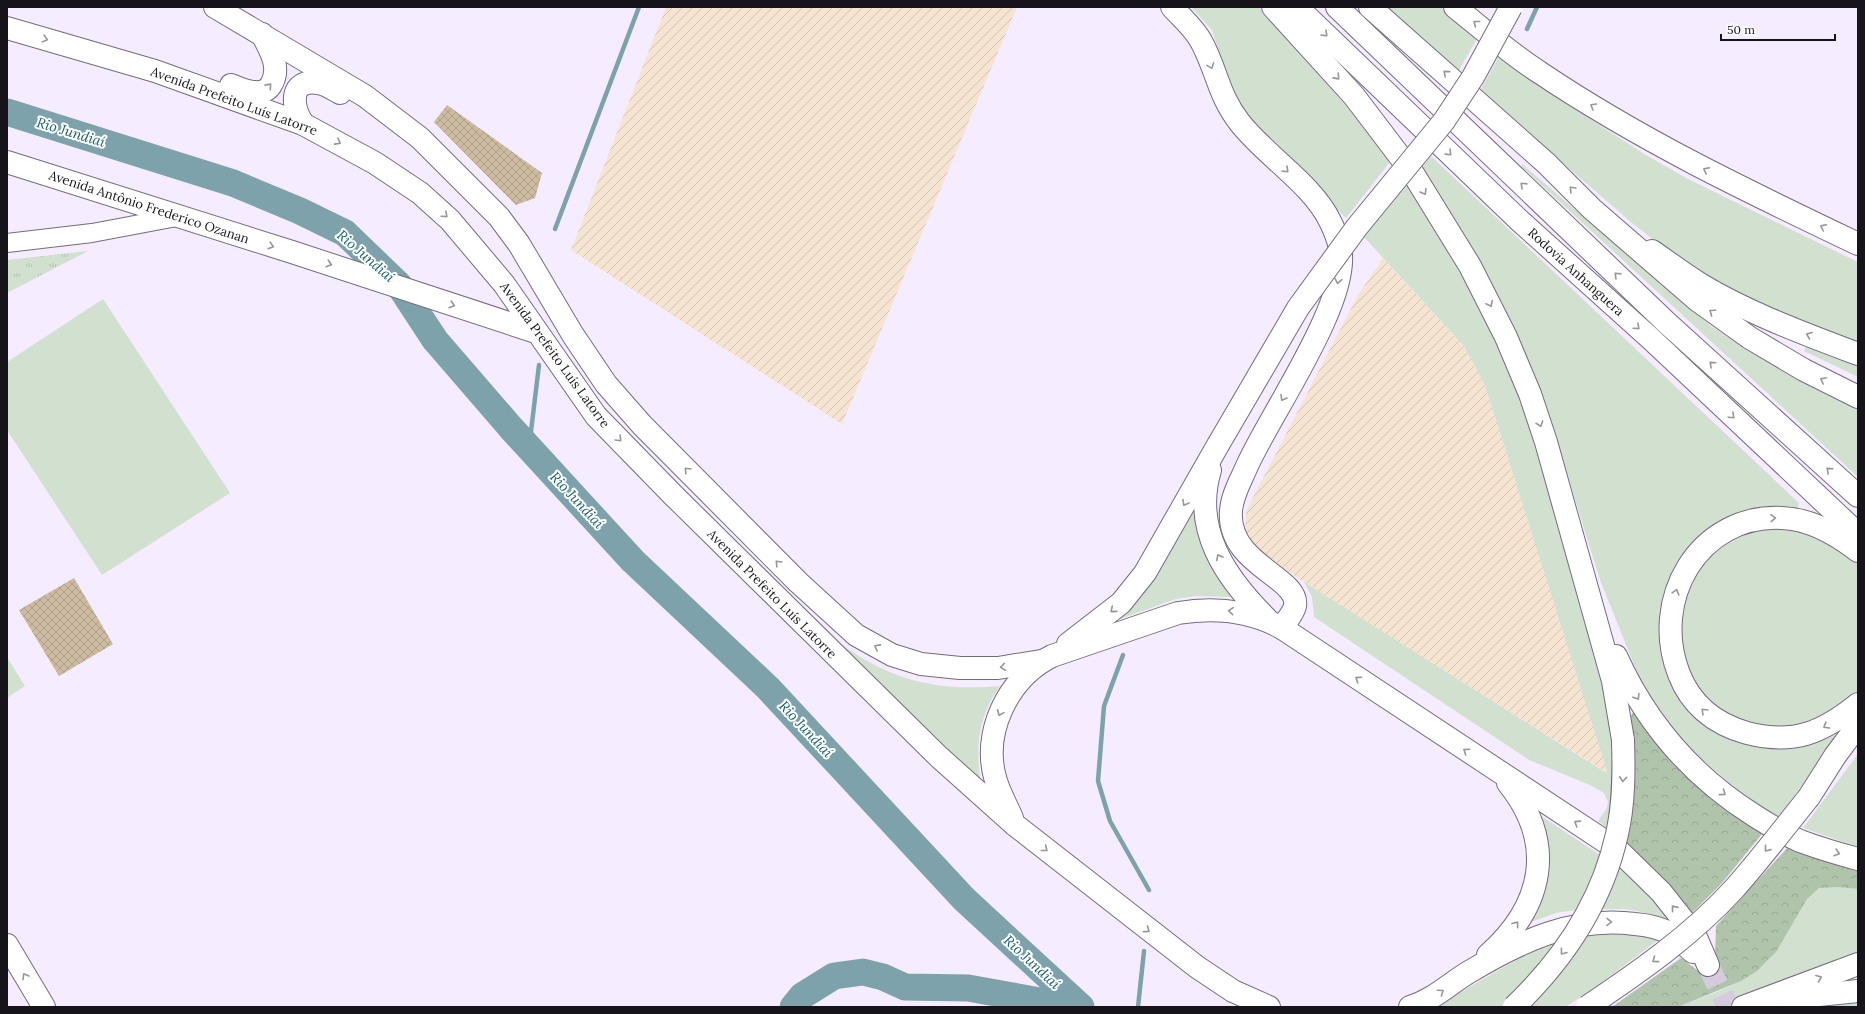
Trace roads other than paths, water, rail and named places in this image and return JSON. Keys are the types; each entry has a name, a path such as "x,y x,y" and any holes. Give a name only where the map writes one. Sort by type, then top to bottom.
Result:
{"main road":[{"name":"Avenida Prefeito Luís Latorre","path":"215,7 365,96 420,138 503,222 535,269 573,335 606,384 642,425 798,582 856,635 892,655 921,664 960,668 998,668 1047,659"},
{"path":"1172,7 1195,31 1202,42 1228,108 1247,132 1315,199 1330,220 1341,249 1340,273 1333,301 1300,368 1256,447 1234,495 1231,510 1231,528 1237,541 1248,556 1287,586 1294,595 1295,605 1275,624"},
{"path":"1274,7 1354,96 1414,175 1490,303 1530,394 1544,435 1613,681 1623,740 1624,773 1617,835 1604,875 1592,904 1575,936 1552,967 1514,1007"},
{"name":"Rodovia Anhanguera","path":"1297,7 1520,221 1650,338 1858,534"},
{"name":"Rodovia Anhanguera","path":"1337,7 1667,324 1858,496"},
{"path":"1370,7 1546,163 1592,209 1697,300 1744,334 1804,370 1858,397"},
{"path":"1455,7 1538,72 1665,149 1727,181 1858,244"},
{"path":"1015,825 996,780 992,754 993,733 998,714 1008,697 1022,680 1047,659 1110,613 1133,589 1145,573 1298,308 1357,227 1444,121 1473,77 1511,7"},
{"name":"Avenida Prefeito Luís Latorre","path":"7,28 98,54 208,89 303,124 376,163 420,193 445,215 504,284 596,416 668,490 933,752 1015,825 1197,967 1234,991 1265,1006"},
{"path":"98,54 136,54 248,91 264,91 270,87 276,72 271,53 262,34"},
{"path":"303,124 295,108 294,99 297,91 302,85 310,82 330,86 360,105 448,167"},
{"name":"Avenida Antônio Frederico Ozanan","path":"7,162 177,217 292,252 536,332"},
{"path":"1592,209 1701,284 1782,324 1858,354"},
{"path":"1218,445 1204,495 1205,513 1217,555 1227,572 1247,599 1275,624 1618,850 1661,892 1695,935 1708,965 1672,934 1649,926 1595,922 1563,928 1529,940 1469,972"},
{"path":"1858,551 1838,536 1813,524 1805,522 1782,518 1754,520 1732,526 1708,542 1692,560 1683,575 1677,589 1671,613 1670,638 1675,663 1683,684 1696,703 1711,718 1732,729 1755,735 1776,737 1799,736 1820,730 1840,718 1858,704"},
{"path":"1590,598 1626,680 1665,739 1685,760 1710,784 1764,821 1800,840 1858,859"},
{"path":"1047,659 1178,613 1199,610 1240,611 1275,624"},
{"path":"1809,797 1835,756 1858,726"},
{"path":"1586,1007 1664,954 1697,924 1738,884 1809,797 1858,742"},
{"path":"1410,1007 1434,997 1469,972 1503,941 1526,911 1535,887 1538,867 1538,846 1521,799 1499,772"},
{"path":"7,945 44,1007"},
{"path":"1743,1007 1858,964"},
{"path":"1760,1007 1809,996 1858,991"}],"street":[{"path":"7,243 92,232 177,217"}],"waterway":[{"path":"555,229 639,7"},
{"path":"1527,29 1537,7"},
{"name":"Rio Jundiaí","path":"7,112 233,183 300,211 345,233 399,285 435,340 511,428 633,561 768,688 964,899 1081,1007"},
{"path":"529,448 539,365"},
{"path":"1123,655 1104,706 1098,781 1110,821 1149,890"},
{"path":"1138,1007 1144,951"},
{"path":"793,1007 802,996 834,976 863,972 883,977 905,987 968,988 1073,1007"}],"tunnel":[{"path":"1708,965 1728,1007"}]}
